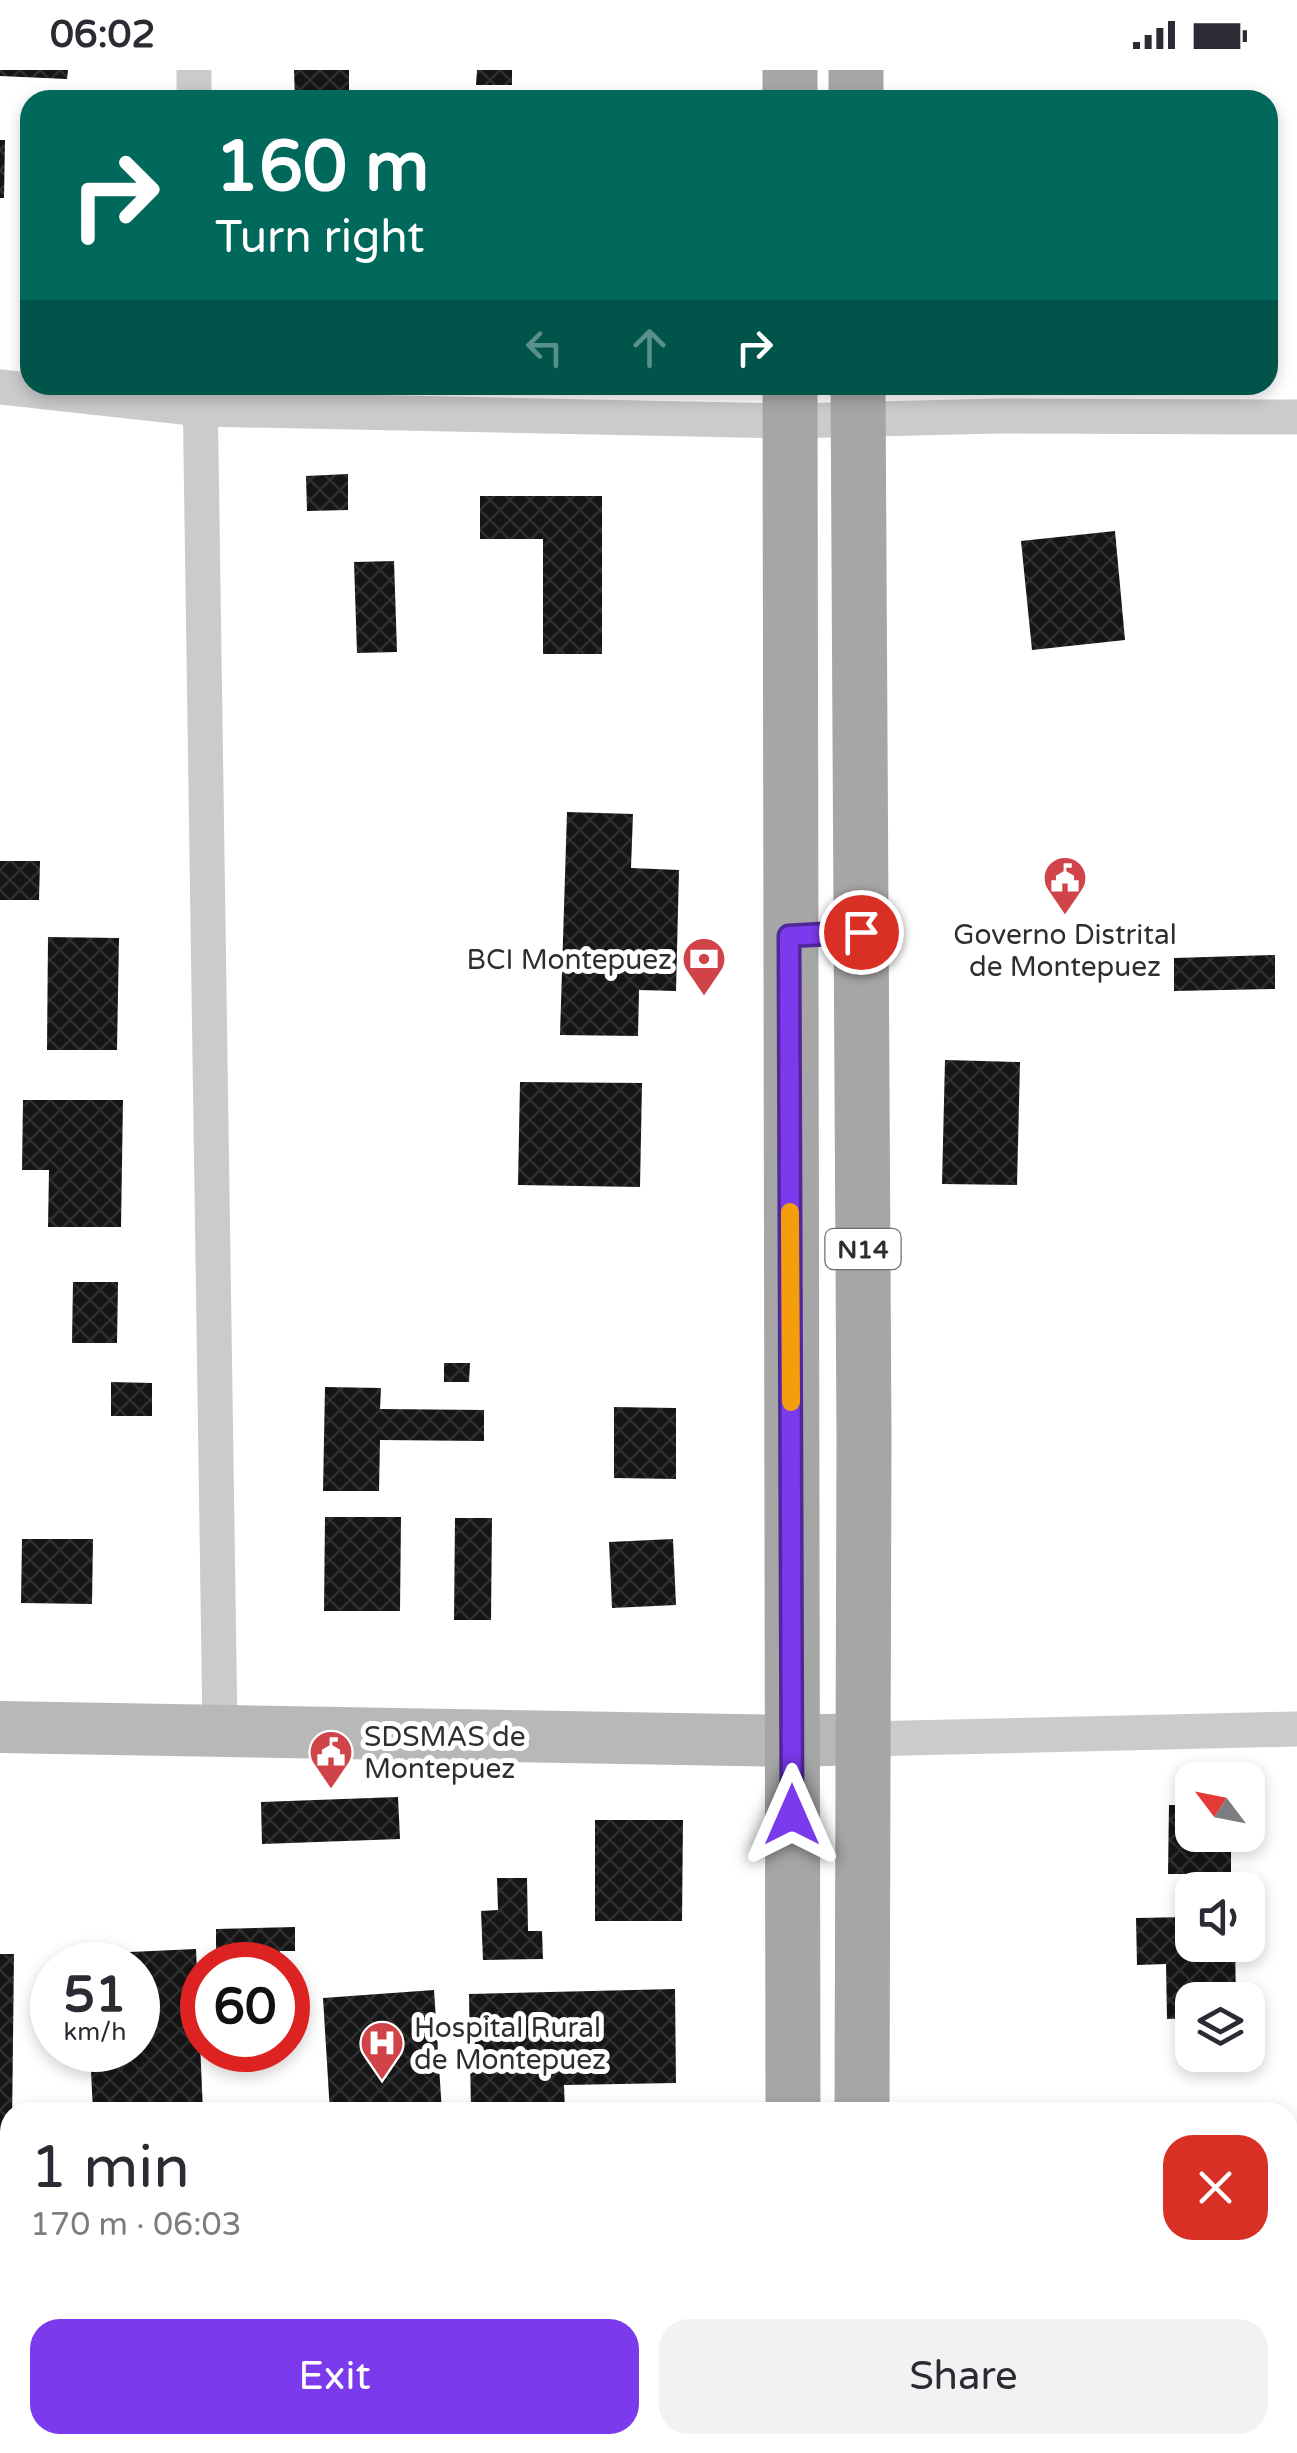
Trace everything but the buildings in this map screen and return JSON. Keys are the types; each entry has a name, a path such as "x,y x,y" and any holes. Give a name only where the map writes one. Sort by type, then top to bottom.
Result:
{"main road":[{"name":"N14","path":"858,402 862,2102"},
{"name":"N14","path":"790,403 793,2102"},
{"path":"789,936 861,932"},
{"path":"0,1727 862,1739"}],"street":[{"path":"161,395 858,402 999,416 1297,417"},
{"path":"201,397 220,1730"},
{"path":"862,1739 1297,1729"}],"slow traffic":[{"path":"790,1212 791,1402"}],"place":[{"name":"Governo Distrital de Montepuez","path":"1065,916"},
{"name":"BCI Montepuez","path":"704,997"},
{"name":"SDSMAS de Montepuez","path":"331,1790"},
{"name":"Hospital Rural de Montepuez","path":"382,2081"}],"route":[{"path":"792,1815 789,936 861,932"}]}
